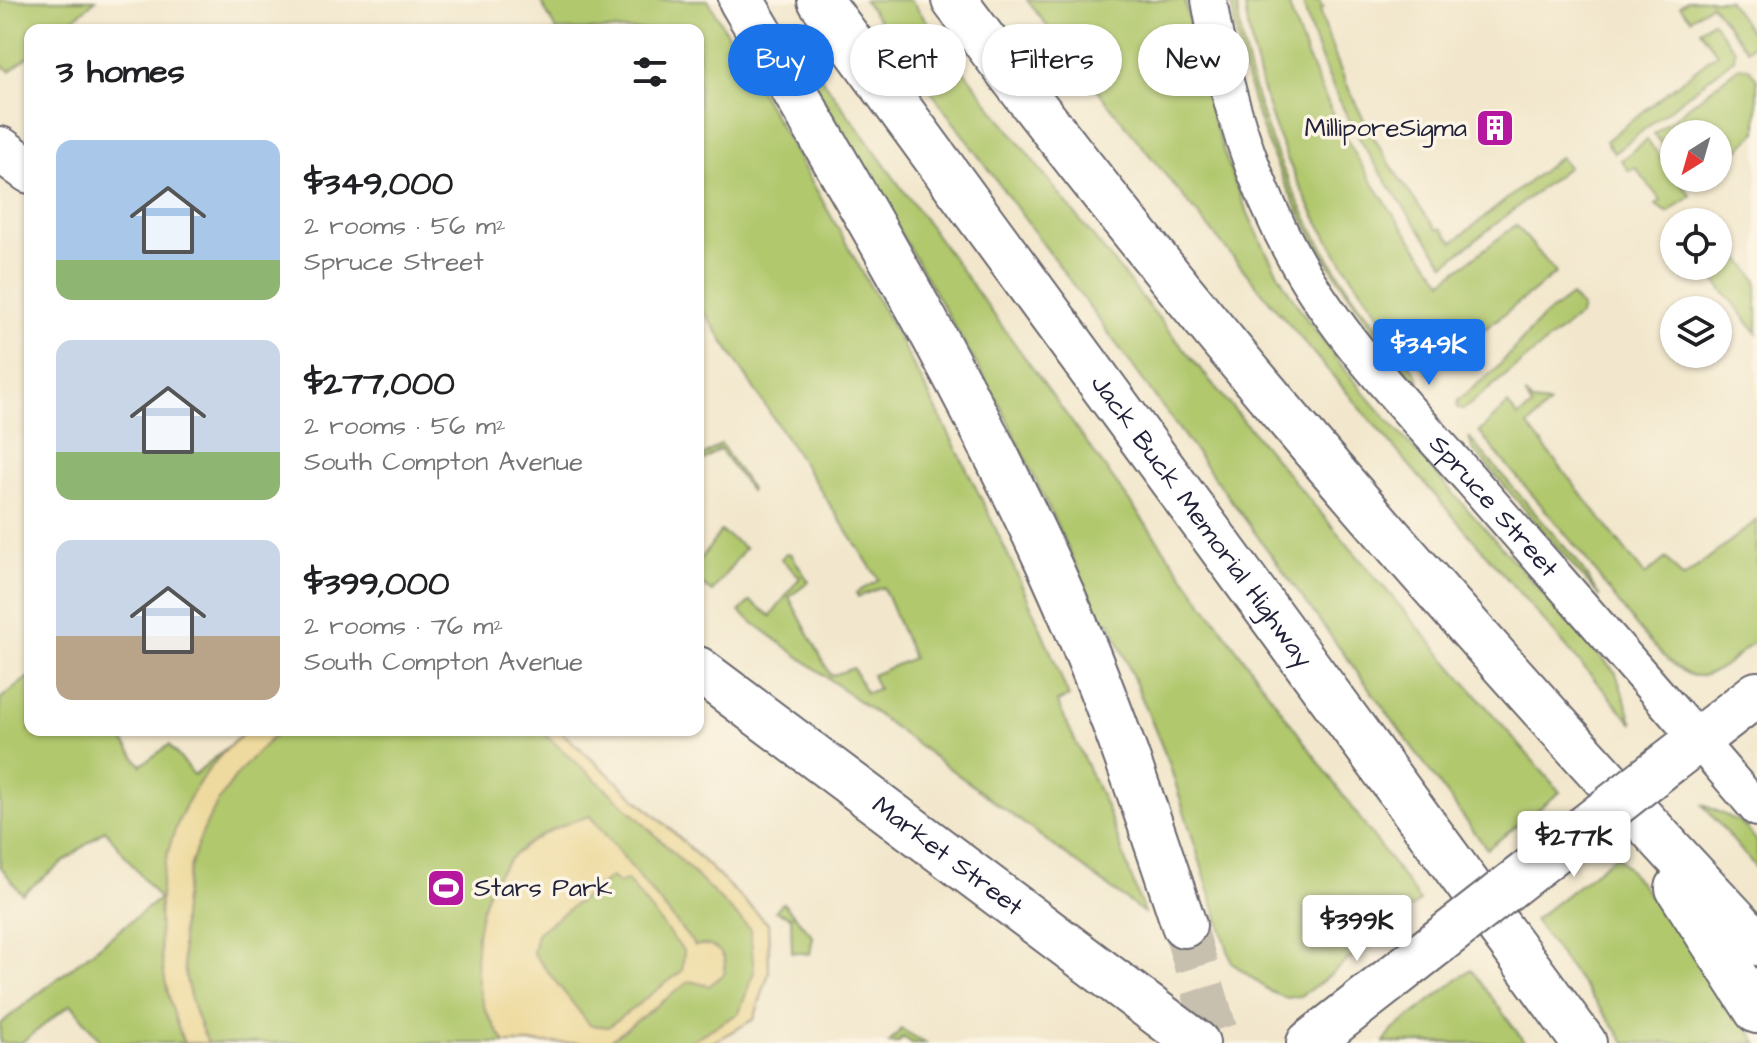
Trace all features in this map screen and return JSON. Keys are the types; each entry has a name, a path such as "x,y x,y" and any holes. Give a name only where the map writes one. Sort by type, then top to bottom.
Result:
{"main road":[{"path":"741,0 941,351 1001,465 1100,685 1184,925"},
{"name":"Jack Buck Memorial Highway","path":"820,0 1584,1043"},
{"path":"954,0 1130,227 1277,406 1641,819 1757,943"},
{"path":"0,149 24,167"},
{"name":"Market Street","path":"704,673 1197,1043"},
{"path":"1309,1043 1757,694"},
{"path":"1641,819 1664,866 1757,1011"}],"street":[{"name":"Spruce Street","path":"1209,0 1228,96 1246,150 1295,259 1323,302 1684,751 1757,809"}],"green space":[{"path":"0,0 96,0 67,24 24,24 24,60 10,71 0,64"},
{"path":"540,0 708,0 728,35 728,96 763,96 901,342 990,517 1069,697 1057,702 1106,806 1144,913 739,612 750,601 771,616 800,577 781,559 786,553 791,554 809,582 789,597 831,676 853,668 866,693 878,689 872,675 913,658 883,587 858,597 856,593 879,580 704,313 704,24 553,24"},
{"path":"864,0 911,0 929,24 882,24"},
{"path":"1027,0 1185,0 1190,24 1138,24 1138,96 1206,96 1246,209 1294,299 1326,345 1379,410 1616,673 1633,724 1401,456 1102,96 1122,96 1122,24 1046,24"},
{"path":"1231,0 1236,0 1240,24 1235,24"},
{"path":"1287,0 1333,114 1372,182 1443,281 1516,225 1556,273 1428,374 1362,291 1309,204 1269,112 1245,8"},
{"path":"1302,0 1318,0 1324,8 1320,9 1329,40 1367,126 1418,205 1437,230 1441,228 1453,242 1560,157 1568,167 1445,264 1379,171 1342,106 1313,37"},
{"path":"1688,0 1728,0 1757,41 1747,50 1711,4 1691,19 1680,6"},
{"path":"1712,21 1735,50 1734,59 1614,153 1606,141 1717,53 1700,30"},
{"path":"1739,67 1749,68 1757,79 1757,132 1732,158 1732,120 1672,120"},
{"path":"1249,69 1277,154 1311,226 1352,294 1420,381 1414,379 1380,337 1320,249 1272,155 1254,105"},
{"path":"966,73 1146,303 1560,792 1487,849 934,96 966,96"},
{"path":"834,95 1420,901 1300,996 1286,998 1271,992 1232,963 1169,763 1110,622 1102,621 1001,407 821,96"},
{"path":"1647,140 1660,157 1660,192 1688,192 1691,196 1674,208 1660,208 1656,205 1661,201 1635,167 1629,171 1621,160"},
{"path":"1732,248 1757,280 1757,333 1732,302 1732,296 1727,296 1714,280 1732,280"},
{"path":"1571,296 1582,307 1580,315 1464,409 1457,408 1458,400 1495,370 1543,317"},
{"path":"1525,394 1532,402 1549,404 1528,426 1645,575 1666,558 1683,578 1757,520 1757,639 1720,668 1696,676 1668,660 1651,643 1569,538 1479,432 1508,404 1518,417 1532,407"},
{"path":"1469,437 1577,561 1600,597 1472,448"},
{"path":"721,444 750,491 720,449 704,460 704,455"},
{"path":"721,531 745,548 712,592 704,586 704,555"},
{"name":"Stars Park","path":"24,681 24,736 124,736 121,738 141,765 169,745 194,775 241,736 566,736 670,829 768,924 769,972 754,1019 711,1043 102,1043 71,1004 21,1043 0,1043 0,1024 159,899 105,830 22,894 0,866 0,699"},
{"path":"1702,804 1742,823 1757,841 1757,869"},
{"path":"1617,855 1727,992 1757,1043 1626,1043 1534,920"},
{"path":"783,903 813,936 810,954 792,952 791,917 775,911"},
{"path":"1471,969 1525,1043 1384,1043 1393,1030"},
{"path":"901,1029 926,1043 912,1043 903,1037 898,1043 889,1043"}],"sand":[{"path":"242,736 275,736 249,760 223,795 202,833 189,873 182,915 183,958 191,1001 208,1043 184,1043 170,1002 162,960 159,917 163,875 174,834 191,796 216,761"},
{"path":"547,736 566,736 670,829 768,924 769,972 754,1019 711,1043 687,1043 739,1013 754,972 750,929 633,813"},
{"path":"590,816 695,946 714,948 722,955 724,974 709,986 690,981 607,1043 505,1043 486,1011 478,981 476,950 485,899 495,879 524,847 565,824","holes":["611,877 619,883 627,880 684,952 682,971 608,1027 590,1025 533,953 537,933"]}],"tunnel":[{"path":"1184,925 1219,1043"}],"place":[{"name":"MilliporeSigma","path":"1495,128"},
{"name":"Stars Park","path":"446,888"}]}
